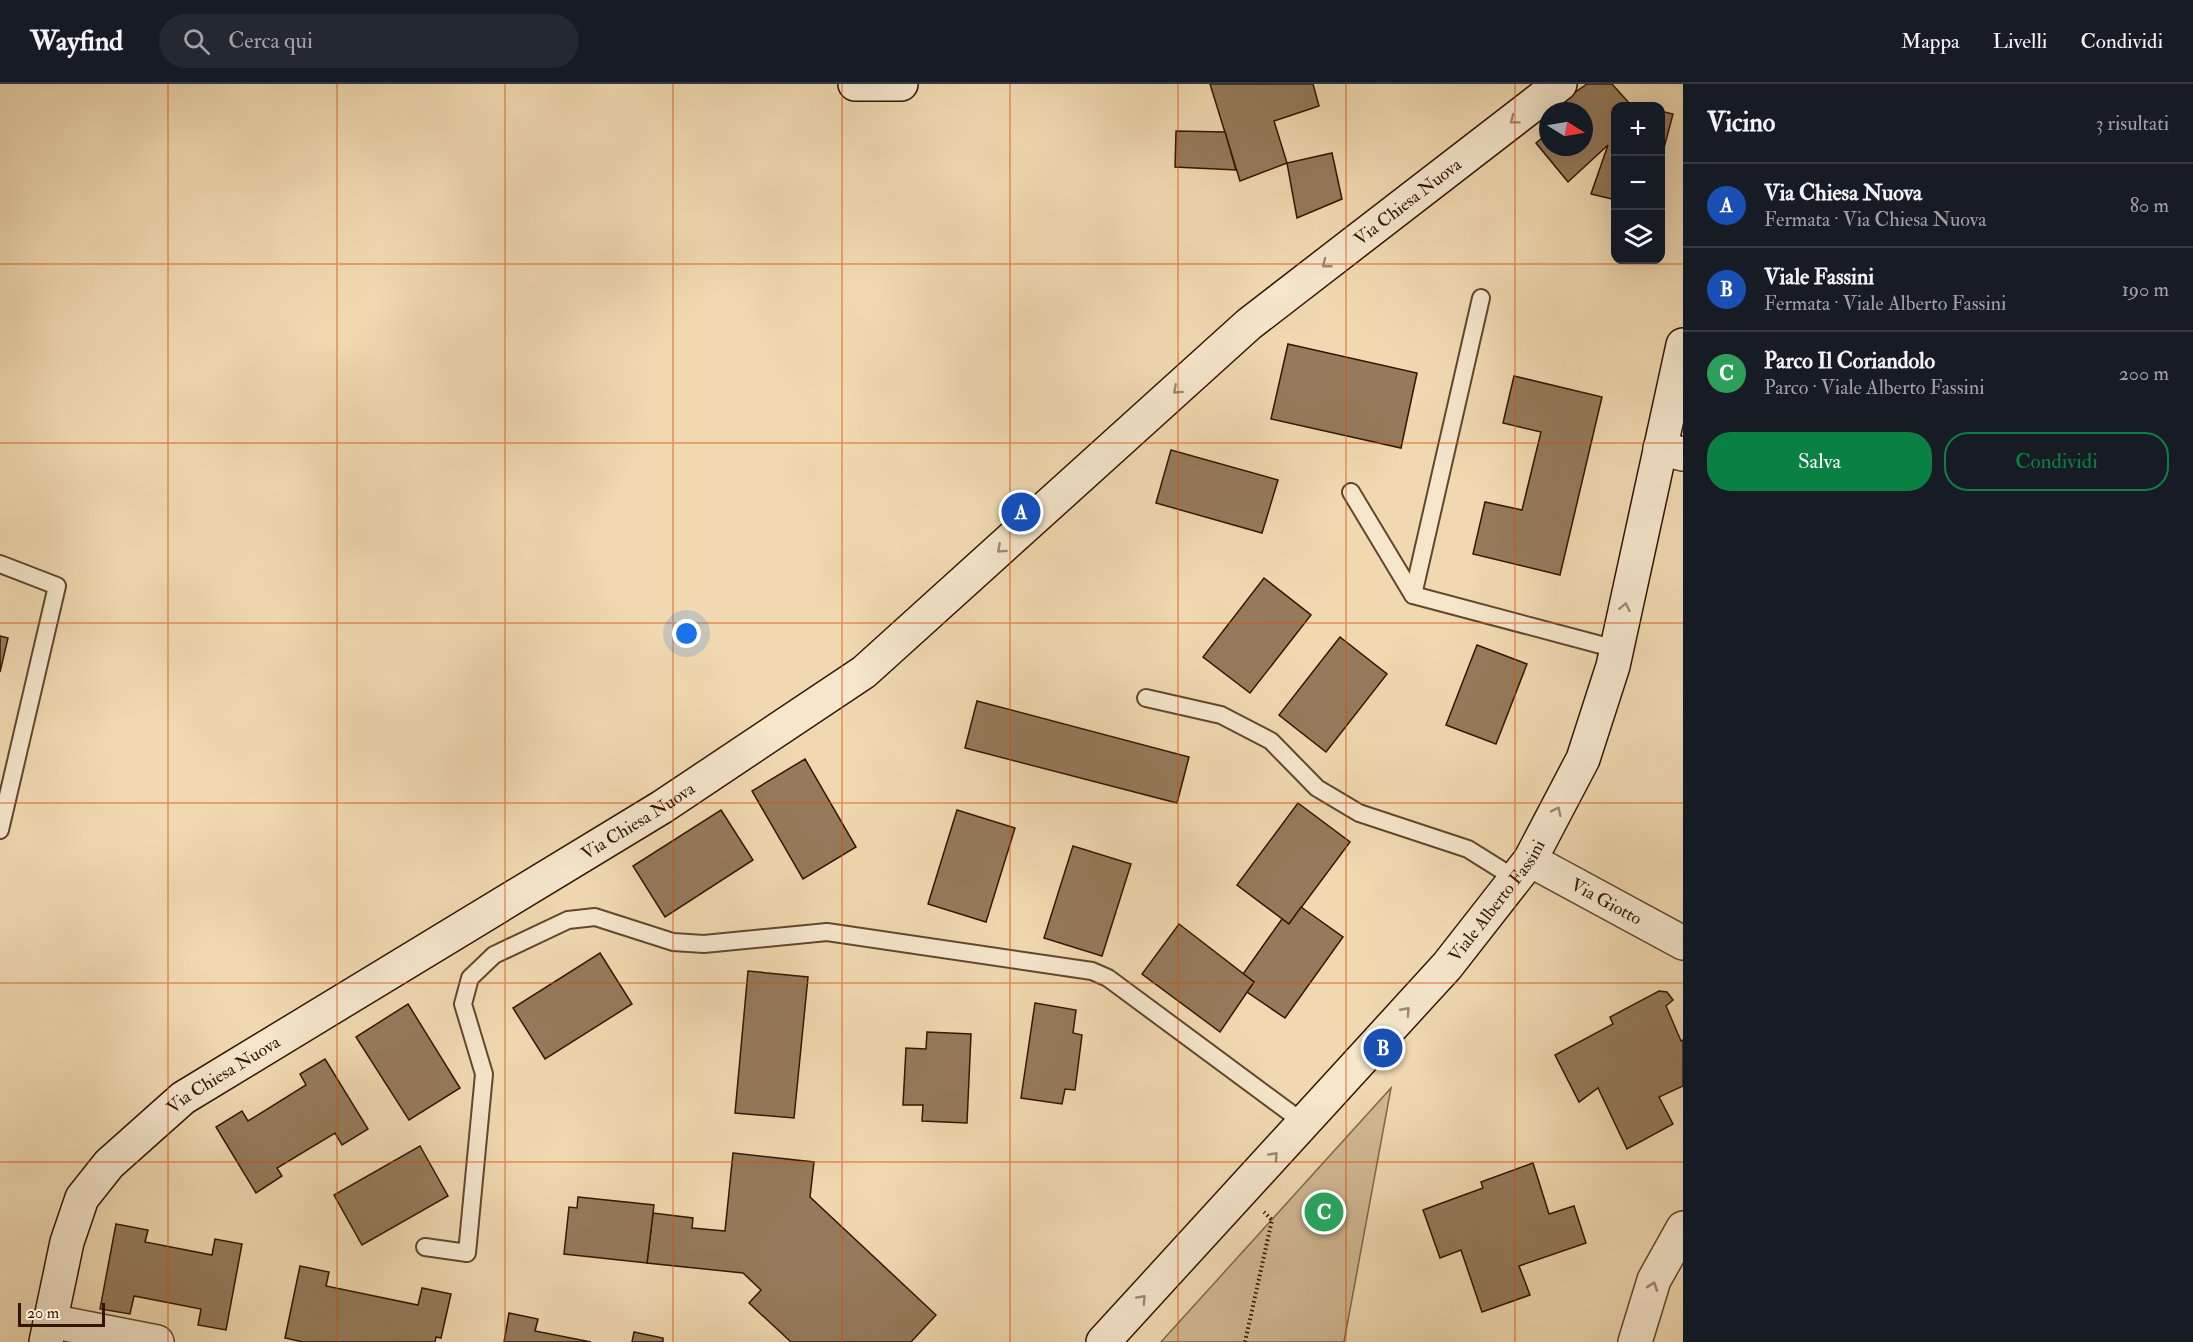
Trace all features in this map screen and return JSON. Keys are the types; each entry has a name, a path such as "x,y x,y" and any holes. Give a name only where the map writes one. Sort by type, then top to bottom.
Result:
{"main road":[{"path":"855,84 901,84"},
{"name":"Via Chiesa Nuova","path":"48,1336 67,1242 82,1198 109,1164 183,1098 662,807 864,672 1249,324 1560,84"},
{"name":"Viale Alberto Fassini","path":"1102,1342 1447,966 1523,870 1583,759 1671,451 1683,345"},
{"name":"Via Giotto","path":"1523,870 1683,943"},
{"path":"1635,1342 1654,1280 1683,1228"},
{"path":"48,1336 157,1342"}],"lane":[{"path":"1413,595 1481,298"},
{"path":"1351,492 1413,595 1616,649"},
{"path":"0,564 57,586 0,830"},
{"path":"1146,698 1221,715 1271,741 1317,788 1359,813 1523,870"},
{"path":"425,1247 467,1253 484,1074 463,1004 470,978 494,955 568,920 596,917 673,942 693,943 827,932 1092,971 1108,978 1304,1123"}],"path":[{"path":"1242,1191 1272,1220 1245,1342"}],"shaded area":[{"path":"1391,1088 1344,1342 1161,1342"}],"building":[{"path":"1210,84 1313,84 1319,106 1274,121 1287,163 1240,181"},
{"path":"1587,84 1612,84 1628,102 1611,102 1611,199 1591,194 1608,145 1568,182 1547,156 1593,156 1593,102 1561,102"},
{"path":"1665,112 1673,114 1665,144"},
{"path":"1176,131 1225,132 1236,170 1175,167"},
{"path":"1332,153 1342,199 1297,218 1287,163"},
{"path":"1288,344 1417,373 1401,448 1271,419"},
{"path":"1514,376 1602,397 1560,575 1473,554 1485,502 1522,510 1541,432 1503,423"},
{"path":"1171,450 1278,480 1262,533 1156,503"},
{"path":"1264,578 1311,615 1250,693 1203,657"},
{"path":"0,636 8,638 0,672"},
{"path":"1340,637 1387,674 1326,752 1279,715"},
{"path":"1477,645 1527,664 1496,744 1446,725"},
{"path":"977,701 1189,757 1177,803 965,748"},
{"path":"805,759 856,847 803,879 752,791"},
{"path":"1298,803 1350,842 1289,924 1237,885"},
{"path":"721,810 753,860 665,917 633,866"},
{"path":"957,810 1015,828 986,922 928,904"},
{"path":"1073,846 1131,864 1102,956 1044,938"},
{"path":"1301,907 1343,937 1285,1018 1247,992 1254,982 1243,974 1282,919 1289,924"},
{"path":"1179,924 1254,982 1220,1032 1142,974"},
{"path":"600,953 632,1004 545,1059 513,1008"},
{"path":"748,971 808,977 794,1118 735,1113"},
{"path":"1659,991 1667,992 1673,1000 1666,1006 1681,1041 1683,1040 1683,1086 1659,1097 1673,1124 1627,1149 1598,1088 1579,1102 1555,1055 1613,1024 1610,1017"},
{"path":"1035,1003 1076,1010 1073,1033 1082,1035 1075,1090 1065,1089 1062,1104 1021,1098"},
{"path":"408,1004 460,1088 409,1120 356,1037"},
{"path":"927,1032 971,1034 967,1123 922,1121 923,1105 903,1105 906,1048 926,1049"},
{"path":"325,1059 368,1129 342,1145 335,1133 277,1168 282,1176 256,1193 216,1127 242,1111 248,1121 306,1085 300,1074"},
{"path":"420,1146 448,1196 362,1245 334,1195"},
{"path":"733,1153 814,1162 810,1197 936,1315 911,1342 791,1342 749,1303 761,1290 743,1273 647,1263 653,1213 693,1218 692,1228 725,1231"},
{"path":"1533,1163 1549,1214 1574,1206 1586,1243 1519,1266 1530,1295 1482,1312 1461,1250 1440,1258 1423,1210 1483,1188 1481,1182"},
{"path":"578,1197 654,1205 647,1263 564,1254 569,1207 577,1208"},
{"path":"116,1224 148,1230 145,1242 212,1255 215,1239 242,1244 226,1330 198,1325 201,1309 134,1296 130,1314 100,1309"},
{"path":"300,1266 329,1272 326,1286 418,1305 422,1288 451,1294 441,1338 436,1337 435,1342 303,1342 285,1338"},
{"path":"509,1313 538,1319 535,1331 591,1342 504,1342"},
{"path":"634,1332 663,1338 663,1342 632,1342"}],"place":[{"name":"Via Chiesa Nuova","path":"1021,512"},
{"name":"Viale Fassini","path":"1383,1048"},
{"name":"Parco Il Coriandolo","path":"1324,1212"}]}
